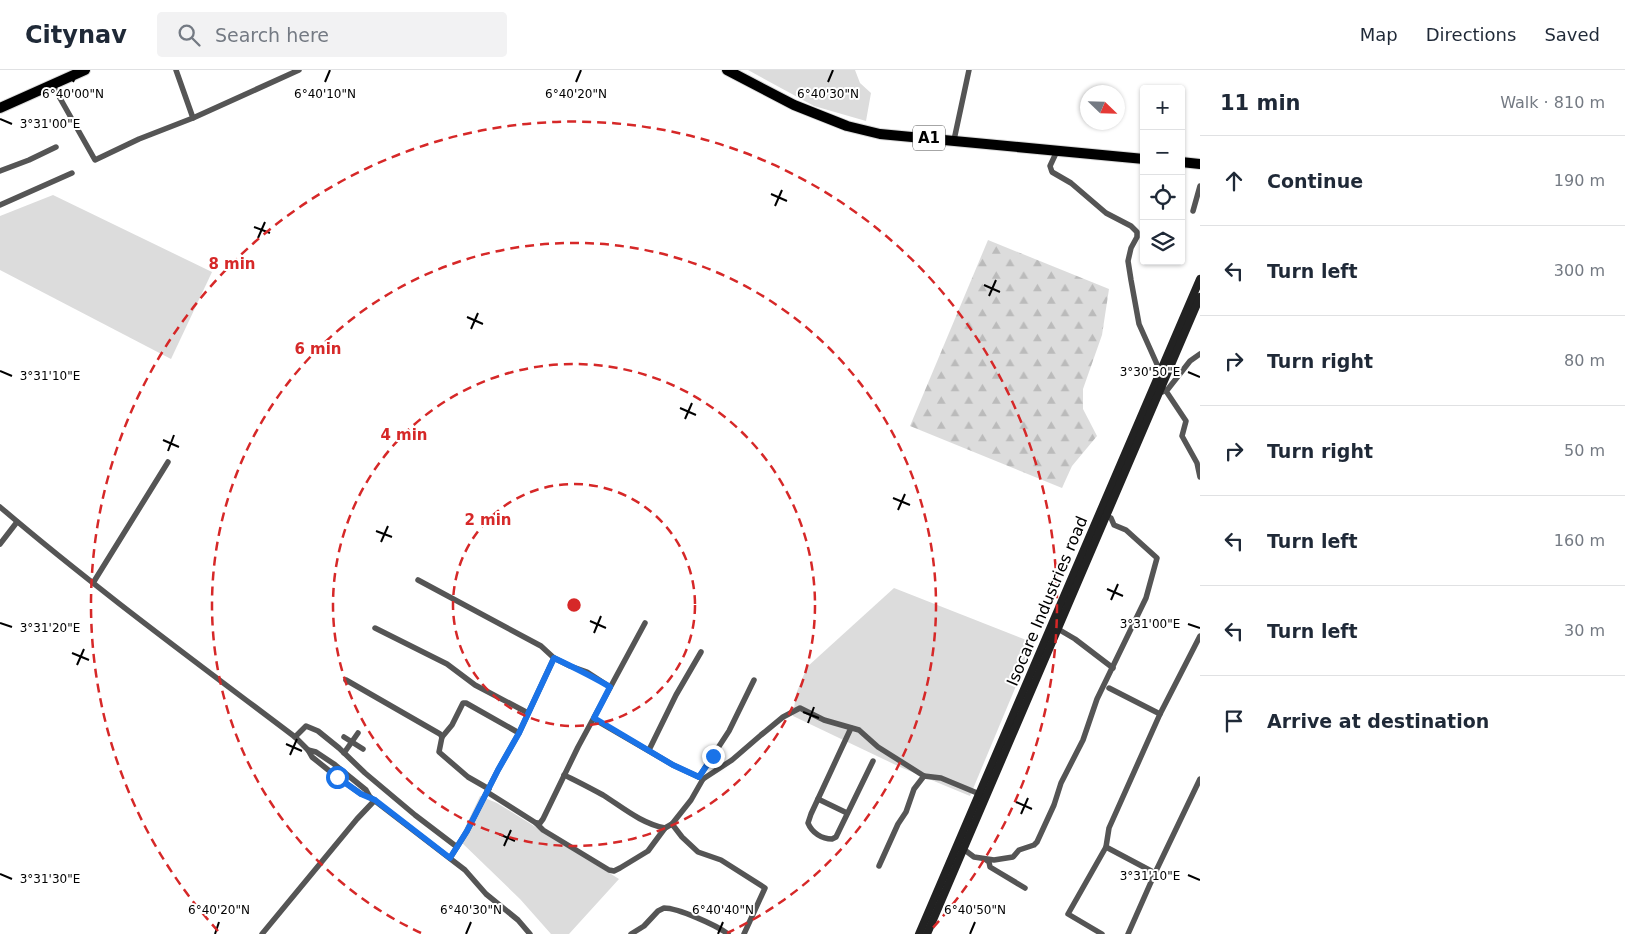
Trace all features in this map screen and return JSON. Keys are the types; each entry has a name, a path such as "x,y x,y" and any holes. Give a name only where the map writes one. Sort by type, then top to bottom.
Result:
{"highway":[{"path":"0,108 85,70"},
{"name":"A1","path":"727,70 794,105 846,126 880,134 1140,159"},
{"path":"1185,162 1200,164"}],"street":[{"path":"176,70 193,118"},
{"path":"52,84 95,160 299,70"},
{"path":"954,140 969,70"},
{"path":"0,171 56,147"},
{"path":"1058,151 1050,166 1052,172 1071,183 1106,213 1131,226 1137,232 1128,261 1138,324 1160,371"},
{"path":"0,205 72,173"},
{"path":"1194,211 1200,186"},
{"name":"Isocare Industries road","path":"927,934 983,795 1110,498 1160,371 1200,280"},
{"name":"Isocare Industries road","path":"983,795 1058,629 1106,516 1110,498 1162,392 1200,297"},
{"path":"1200,354 1190,361 1162,392 1186,421 1182,436 1197,463 1200,477"},
{"path":"92,583 168,462"},
{"path":"0,507 145,625 295,737 308,750 316,752 334,764 366,790 372,798 465,870 486,894 518,920 530,934"},
{"path":"961,848 974,856 994,860 1013,856 1019,850 1034,845 1037,842 1054,805 1061,783 1083,740 1097,699 1146,598 1158,558 1126,530 1114,525 1111,518 1106,516"},
{"path":"0,544 17,522"},
{"path":"418,580 541,646 554,658 587,672 610,687"},
{"path":"536,823 540,823 546,816 564,775 645,623"},
{"path":"375,628 442,661 475,685 528,713"},
{"path":"1058,629 1075,639 1113,668"},
{"path":"1102,934 1068,914 1106,847 1109,828 1160,714 1200,636"},
{"path":"649,750 676,695 701,652"},
{"path":"450,858 467,831 519,733 554,658"},
{"path":"346,680 440,734 442,737"},
{"path":"519,733 463,703 452,724 442,737 439,752 471,779 536,823 543,830 609,870 614,870 648,850 691,800 754,680"},
{"path":"1109,688 1160,714"},
{"path":"701,778 732,760 783,717 800,708 824,720 859,730 878,748 924,776 941,778 983,795"},
{"path":"594,718 673,765 701,778"},
{"path":"295,737 306,726 318,731 415,815 457,847"},
{"path":"851,728 808,823 813,831 821,837 832,839 836,836 873,761"},
{"path":"344,753 358,733"},
{"path":"344,737 363,750"},
{"path":"564,775 635,815 665,828"},
{"path":"880,866 914,789 924,776"},
{"path":"1128,934 1200,779"},
{"path":"262,934 372,798"},
{"path":"818,798 847,813"},
{"path":"672,824 682,837 698,852 721,860 765,888 744,934"},
{"path":"1106,847 1155,873"},
{"name":"Isocare Industries road","path":"919,934 961,848"},
{"path":"985,859 989,862 990,867 1025,888"},
{"path":"631,934 640,930 658,911 664,908 697,918 722,929 728,934"}],"green space":[{"path":"748,70 855,70 860,83 871,93 866,121 814,106"},
{"path":"53,195 212,272 171,359 0,270 0,216"},
{"path":"988,240 1109,289 1102,335 1083,389 1083,409 1097,436 1072,466 1062,488 910,426"},
{"path":"894,588 1034,643 970,796 900,767 793,716 796,694 807,667"},
{"path":"480,796 497,803 619,879 569,934 551,934 520,899 459,840"}],"route":[{"path":"337,777 361,794 375,800 450,858 467,831 519,733 554,658 587,672 610,687 594,718 673,765 699,777 713,756"}]}
